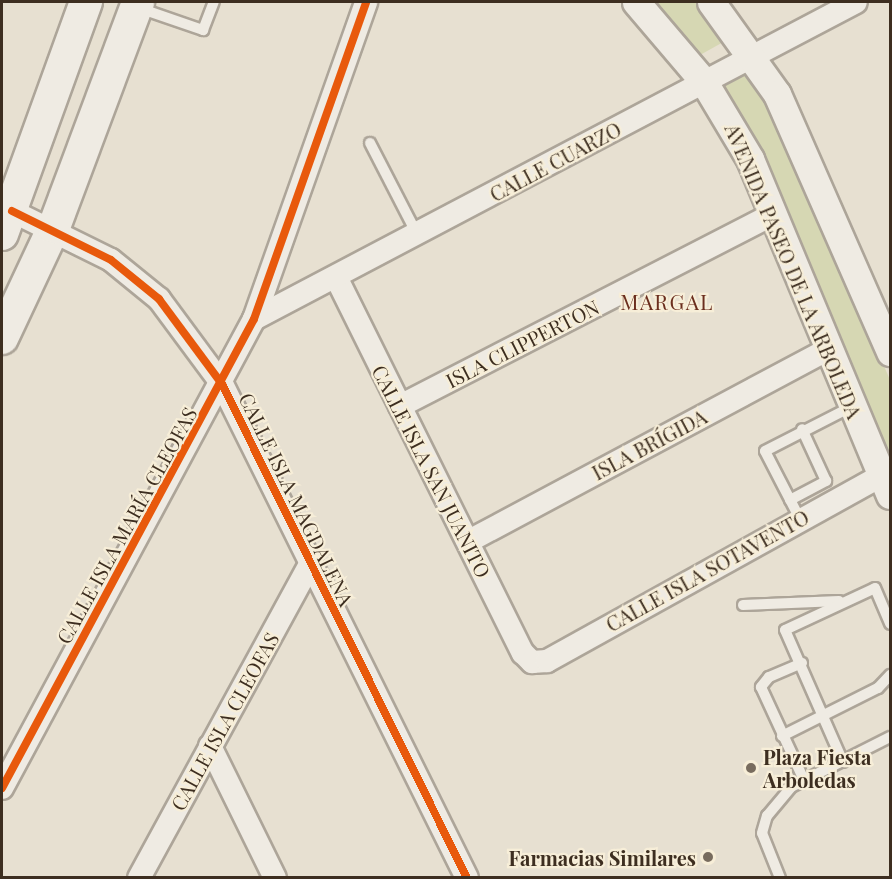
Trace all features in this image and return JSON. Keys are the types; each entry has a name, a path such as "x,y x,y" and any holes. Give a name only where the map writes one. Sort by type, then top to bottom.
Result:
{"main road":[{"path":"7,222 87,2"},
{"path":"2,338 54,227 137,4"}],"street":[{"name":"CALLE ISLA MARÍA CLEOFAS","path":"2,788 222,384 254,319 366,2"},
{"name":"AVENIDA PASEO DE LA ARBOLEDA","path":"636,2 704,82 739,138 830,348 886,486"},
{"path":"711,2 753,55 777,94 891,352"},
{"name":"CALLE CUARZO","path":"254,319 856,2"},
{"name":"ISLA CLIPPERTON","path":"400,406 773,214"},
{"name":"CALLE ISLA MAGDALENA","path":"7,222 54,227 111,260 159,299 222,384 467,878"},
{"name":"CALLE ISLA SAN JUANITO","path":"336,277 523,653 532,662"},
{"name":"ISLA BRÍGIDA","path":"469,541 830,348"},
{"name":"CALLE ISLA SOTAVENTO","path":"532,662 547,661 795,509 886,486"},
{"name":"CALLE ISLA CLEOFAS","path":"139,878 310,565"},
{"path":"210,746 275,878"}],"lane":[{"path":"137,4 203,30 213,2"},
{"path":"370,143 417,234"},
{"path":"802,429 826,481 795,509 765,451 802,429 854,406"},
{"path":"843,762 802,663 785,630 874,588 891,624"},
{"path":"743,605 845,600"},
{"path":"802,663 768,677 761,687 804,780"},
{"path":"782,736 878,688 891,675"},
{"path":"780,878 761,827 791,787 891,737"}],"green space":[{"path":"657,2 698,2 727,40 700,55"},
{"path":"747,68 779,121 890,380 890,464 718,82"}],"cycle path":[{"path":"2,788 254,319 366,2"},
{"path":"12,211 111,260 159,299 222,384 467,878"}],"place":[{"name":"Plaza Fiesta Arboledas","path":"751,768"},
{"name":"Farmacias Similares","path":"708,857"}],"district":[{"name":"MARGAL","path":"667,301"}]}
